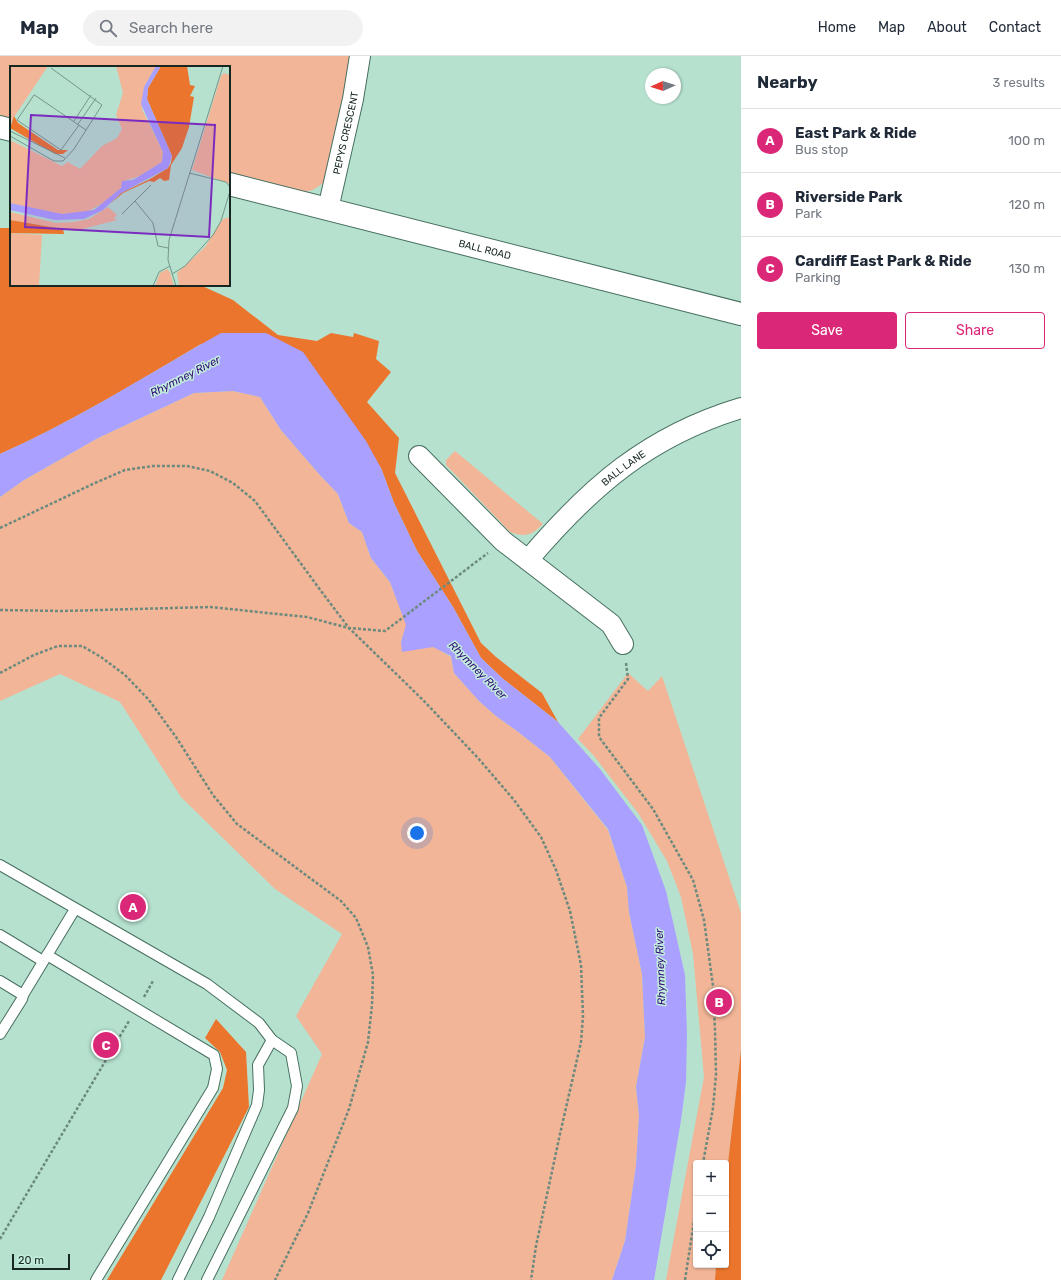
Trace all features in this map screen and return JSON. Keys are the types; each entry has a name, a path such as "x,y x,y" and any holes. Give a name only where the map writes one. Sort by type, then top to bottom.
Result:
{"street":[{"name":"PEPYS CRESCENT","path":"328,209 353,99 360,56"},
{"path":"0,127 10,130"},
{"name":"BALL ROAD","path":"230,184 741,314"},
{"name":"BALL LANE","path":"528,560 574,508 617,470 672,435 717,416 741,408"},
{"path":"419,456 503,541 611,624 623,644"}],"lane":[{"path":"0,865 207,984 259,1023 272,1040 291,1053 297,1086 293,1108 207,1280"},
{"path":"0,1034 75,909"},
{"path":"0,935 137,1009 214,1055 217,1069 213,1088 96,1280"},
{"path":"0,981 23,995"},
{"path":"178,1280 208,1217 257,1105 260,1090 258,1065 272,1040"}],"path":[{"path":"0,528 125,470 153,466 187,466 210,471 232,483 255,501 349,628 423,700 473,752 514,800 541,837 556,870 570,911 581,965 584,1016 581,1042 536,1246 531,1280"},
{"path":"0,610 78,611 210,607 307,617 349,628 385,631 503,541"},
{"path":"623,644 628,679 599,718 599,738 612,753 657,815 692,880 704,920 713,986 716,1074 713,1108 704,1160"},
{"path":"0,673 58,646 82,646 101,657 125,675 149,700 176,737 213,795 237,824 341,901 356,918 368,947 373,975 372,1006 368,1042 349,1109 311,1205 275,1280"},
{"path":"0,1239 153,981"},
{"path":"685,1280 693,1228"}],"shaded area":[{"path":"0,56 355,56 331,174 318,187 309,191 283,188 230,174 230,66 10,66 10,119 0,116"},
{"path":"0,228 10,228 10,286 202,286 233,300 278,335 317,341 331,333 353,337 354,333 379,341 376,359 391,372 367,402 399,438 395,473 481,643 496,657 542,693 558,722 502,678 481,658 453,607 417,551 394,503 381,468 201,344 77,416 0,454"},
{"path":"233,391 260,397 281,430 338,494 349,523 362,532 371,558 390,582 407,625 401,642 419,649 433,646 451,657 454,673 479,701 496,716 550,757 608,830 627,887 629,912 642,974 645,1037 636,1087 639,1115 636,1166 625,1241 612,1280 222,1280 322,1054 296,1016 342,934 275,889 181,797 120,702 60,674 0,701 0,497 24,480 98,438 194,393"},
{"path":"455,451 543,524 532,533 524,535 510,532 446,465 446,460"},
{"path":"628,673 648,691 662,676 741,913 741,1050 728,1160 693,1160 693,1268 716,1268 715,1280 666,1280 704,1077 693,954 681,897 667,861 638,813 594,756 578,739"},
{"path":"216,1019 246,1052 249,1107 161,1280 107,1280 223,1088 227,1070 220,1052 205,1038"},
{"path":"741,1050 741,1280 715,1280 716,1268 729,1268 728,1160"}],"water":[{"name":"Rhymney River","path":"221,333 266,333 303,352 366,441 381,468 394,503 417,551 453,607 481,658 502,678 558,722 600,769 642,825 666,891 685,975 687,1034 686,1082 681,1120 654,1280 612,1280 625,1241 636,1166 639,1115 636,1087 645,1037 642,974 629,912 627,887 608,829 550,757 496,716 479,701 454,673 451,656 433,647 402,652 401,642 406,625 390,582 371,558 362,532 349,523 338,494 281,430 260,397 233,391 194,393 98,438 24,480 0,497 0,454 85,412"}],"place":[{"name":"East Park & Ride","path":"133,907"},
{"name":"Riverside Park","path":"719,1002"},
{"name":"Cardiff East Park & Ride","path":"106,1045"}]}
